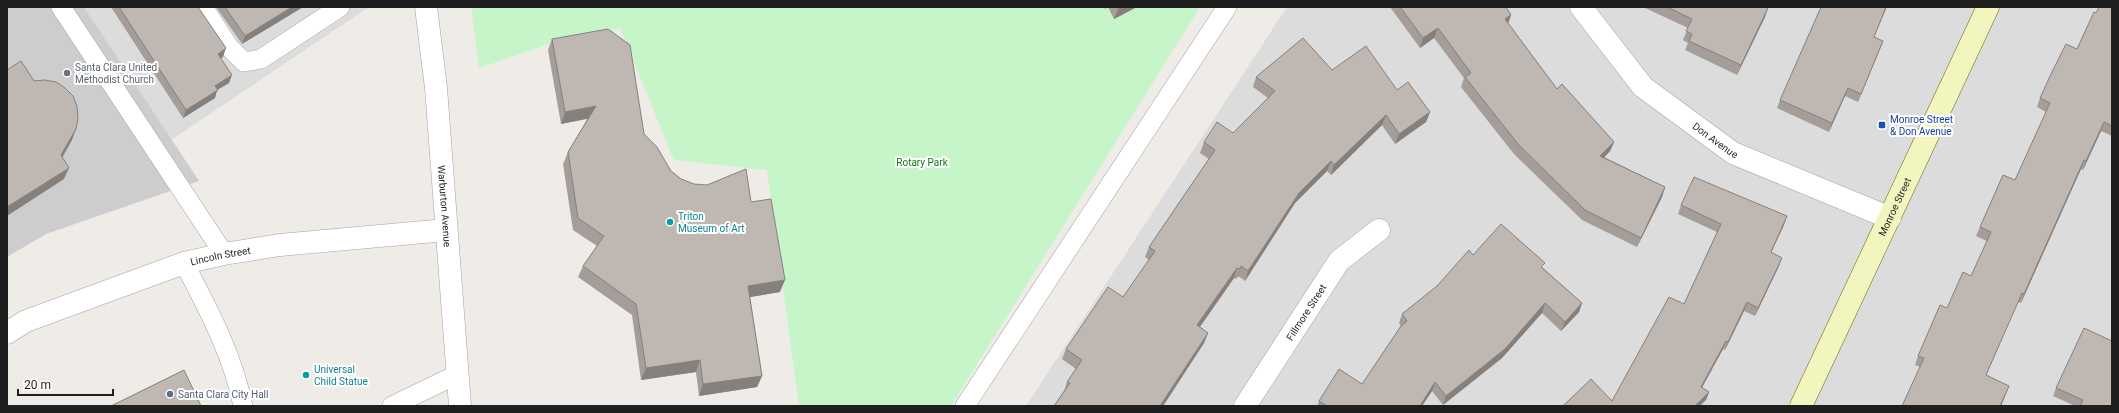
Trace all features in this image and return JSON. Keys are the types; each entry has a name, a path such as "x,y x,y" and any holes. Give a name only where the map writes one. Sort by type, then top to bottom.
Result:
{"main road":[{"name":"Monroe Street","path":"1802,406 1988,7"}],"street":[{"name":"Warburton Avenue","path":"426,7 436,88 460,406"},
{"name":"Don Avenue","path":"1581,7 1644,87 1733,153 1890,218"},
{"name":"Lincoln Street","path":"7,333 26,321 184,263 224,254 280,245 446,230"},
{"name":"Fillmore Street","path":"1245,406 1339,261 1379,230"}],"lane":[{"path":"60,7 224,254"},
{"path":"203,7 229,46 244,62 261,59 340,7"},
{"path":"965,406 1226,7"},
{"path":"184,263 210,313 239,383 243,406"},
{"path":"392,406 458,374"}],"shaded area":[{"name":"Santa Clara United Methodist Church","path":"7,7 84,7 199,181 46,234 7,257"},
{"path":"84,7 369,7 171,140"},
{"path":"1287,7 2112,7 2112,406 1026,406"}],"green space":[{"name":"Rotary Park","path":"471,7 1200,7 951,406 799,406 767,170 674,160 620,28 558,41 479,68"}],"building":[{"path":"119,7 198,7 226,48 218,54 232,75 215,86 218,90 186,110"},
{"path":"225,7 292,7 245,36"},
{"path":"1400,7 1506,7 1511,15 1505,19 1557,89 1562,84 1614,142 1600,156 1665,187 1641,238 1585,210 1518,144 1465,77 1471,73 1438,28 1423,38"},
{"path":"1667,7 1768,8 1741,65 1689,41 1692,34 1686,31 1692,19"},
{"path":"1821,7 1886,7 1874,37 1883,41 1861,94 1848,88 1832,123 1780,100"},
{"path":"2099,7 2112,7 2112,126 2104,122 2086,161 2084,160 2024,294 2022,293 1986,375 2009,386 2000,406 1902,406 1924,358 1918,356 1940,305 1947,308 1963,272 1971,276 1991,232 1980,227 2003,175 2015,180 2050,103 2040,98 2051,74 2066,44 2077,49 2094,12 2096,13"},
{"name":"Triton Museum of Art","path":"608,29 630,45 644,134 657,147 671,171 681,179 694,184 707,185 746,169 751,202 771,199 785,280 748,286 762,376 703,384 700,360 646,368 636,304 583,266 604,236 578,218 568,152 596,106 565,112 552,39"},
{"path":"1303,38 1332,70 1366,46 1397,90 1408,82 1430,112 1399,134 1386,115 1334,165 1331,161 1299,193 1248,271 1241,266 1240,269 1237,268 1197,325 1208,333 1160,406 1054,406 1070,383 1067,382 1082,360 1066,349 1108,287 1123,297 1155,251 1149,247 1215,150 1204,142 1217,122 1233,133 1275,91 1256,77"},
{"path":"21,61 34,81 45,80 56,82 73,96 77,106 78,118 76,129 61,155 69,168 7,207 7,70"},
{"path":"1694,177 1787,216 1771,252 1782,258 1758,308 1747,302 1728,342 1726,341 1701,387 1709,392 1695,406 1563,406 1591,379 1612,401 1669,297 1684,304 1721,224 1681,205"},
{"path":"1501,224 1545,263 1541,267 1582,303 1565,322 1545,303 1505,349 1446,396 1435,382 1420,406 1327,406 1319,401 1339,369 1362,384 1401,326 1407,321 1402,314 1437,286 1469,250 1473,255"},
{"path":"2084,328 2112,341 2112,406 2080,406 2083,400 2056,388"},
{"path":"184,370 201,406 111,406"}],"place":[{"name":"Santa Clara United Methodist Church","path":"67,73"},
{"name":"Monroe Street & Don Avenue","path":"1882,125"},
{"name":"Triton Museum of Art","path":"670,222"},
{"name":"Universal Child Statue","path":"306,375"},
{"name":"Santa Clara City Hall","path":"170,394"}]}
